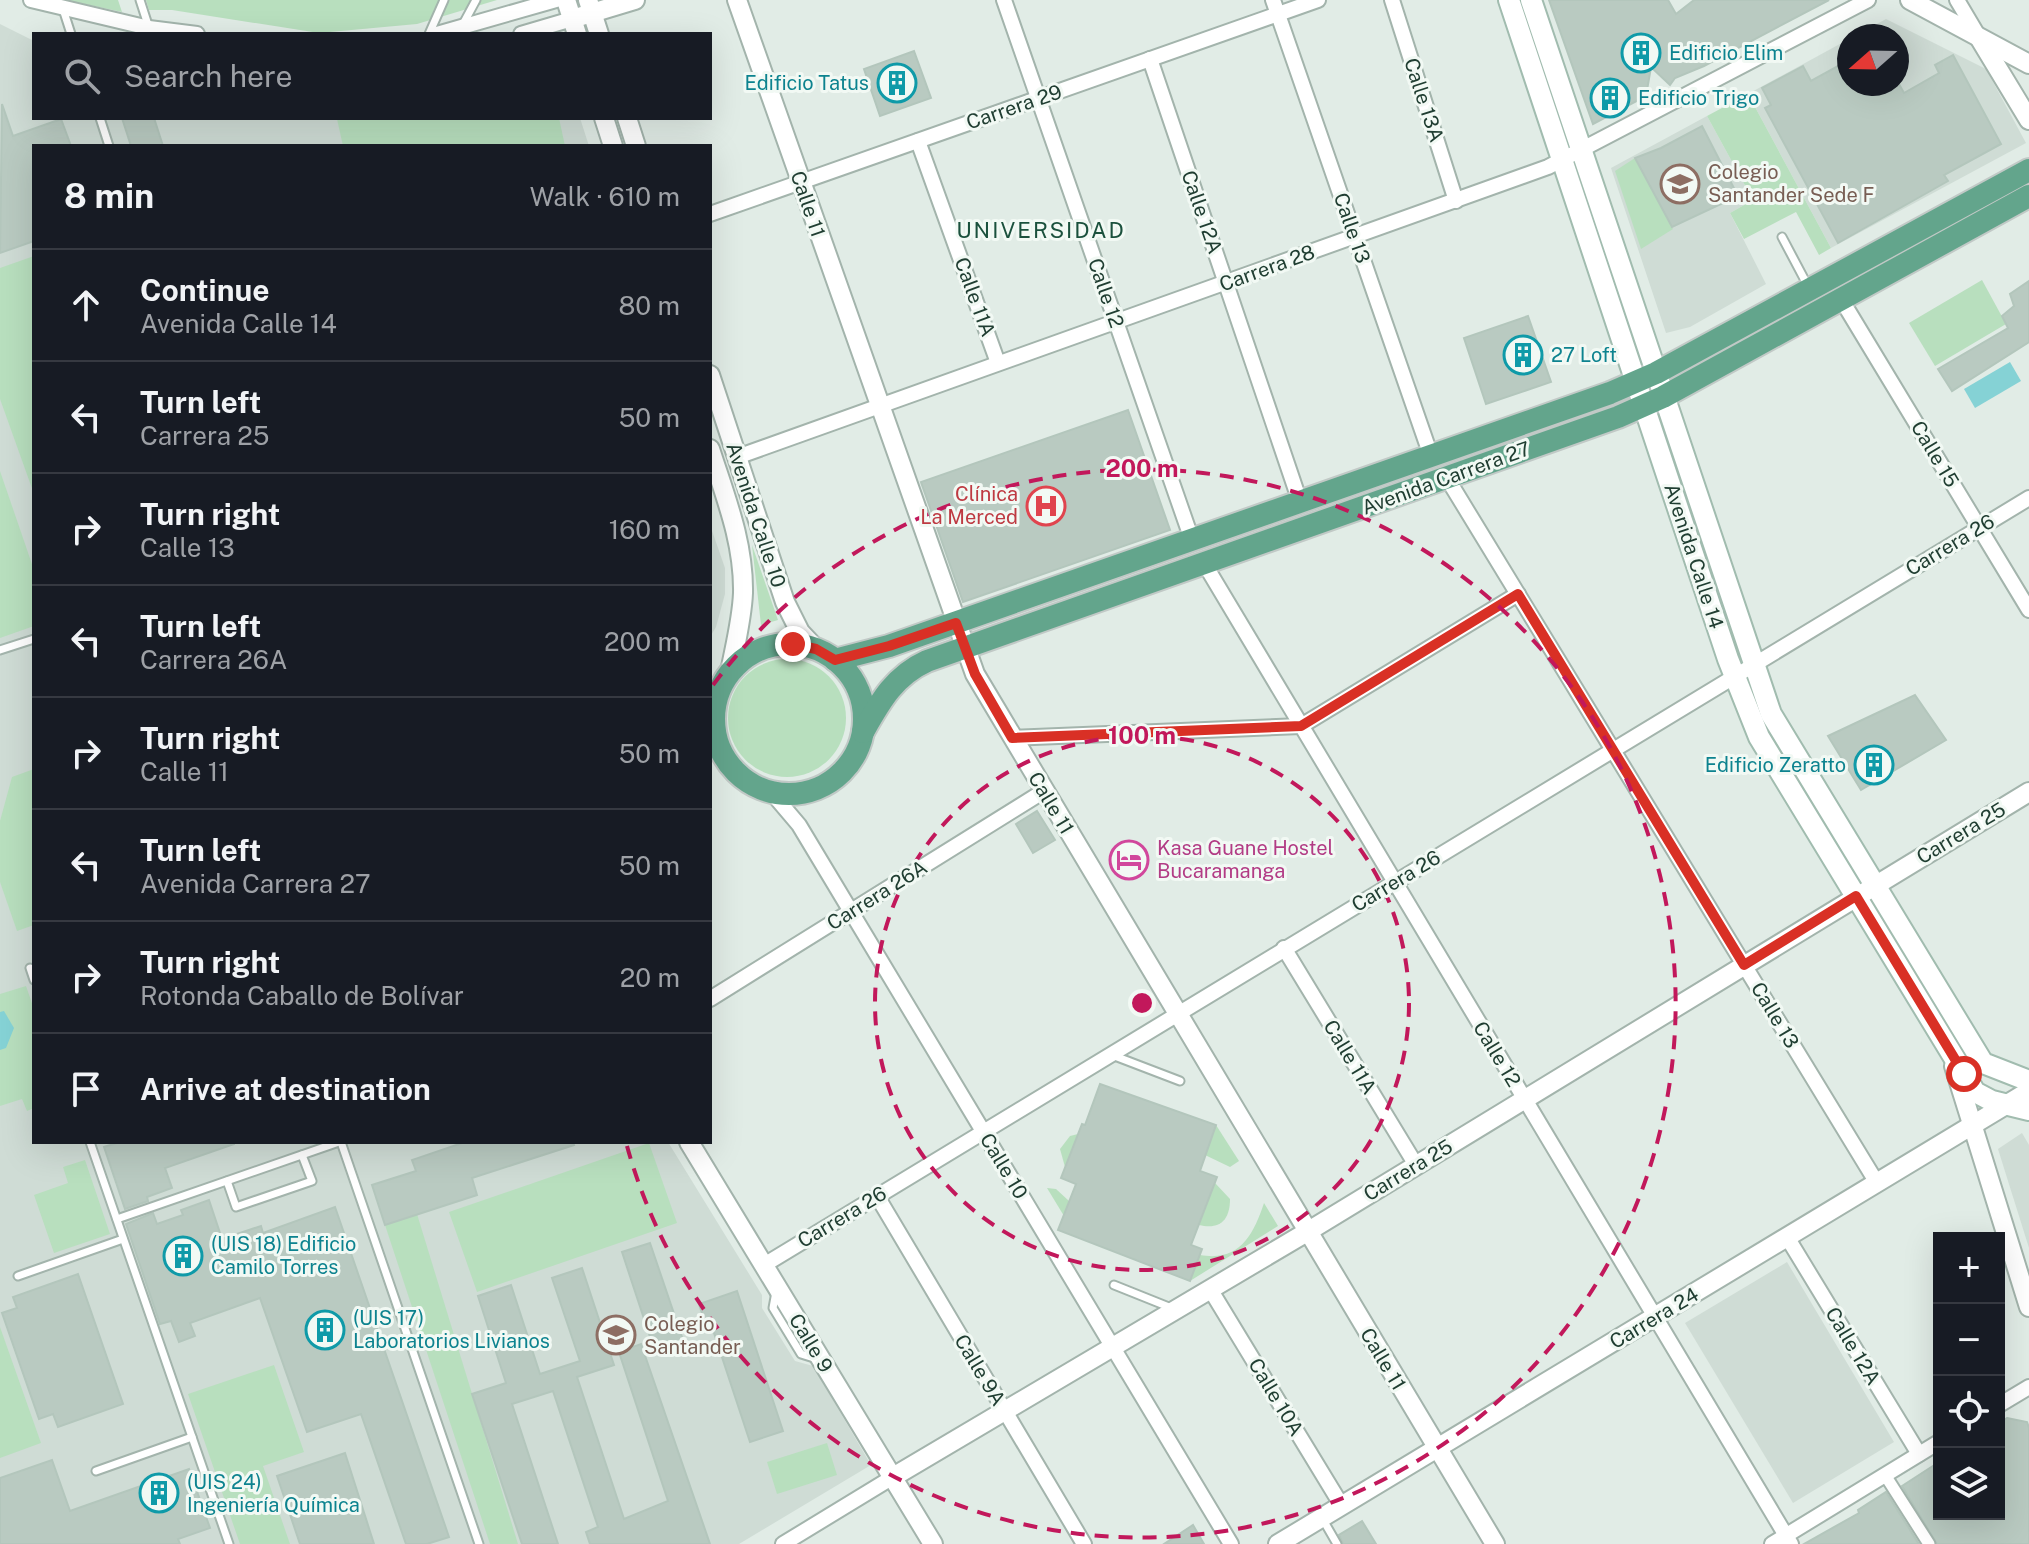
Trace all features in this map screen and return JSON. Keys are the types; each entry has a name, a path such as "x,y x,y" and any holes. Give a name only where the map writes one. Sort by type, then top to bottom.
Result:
{"main road":[{"name":"Avenida Calle 14","path":"1509,0 1563,161 1771,714 1983,1063 2023,1094"},
{"name":"Avenida Calle 14","path":"1531,0 1582,151 1646,377"},
{"name":"Avenida Carrera 27","path":"825,654 889,646 1431,456 1646,377 2029,170"},
{"name":"Avenida Carrera 27","path":"863,732 897,679 911,668 1447,478 1654,401 2029,196"},
{"name":"Avenida Calle 14","path":"1654,401 1734,675 1759,737 1975,1092 1992,1101 2023,1094"},
{"path":"793,644 825,654 849,674 859,692 864,712 863,732 856,752 845,769 811,791 790,794 771,792 754,785 738,774 724,755 716,734 714,700 730,672 748,656 769,646 793,644"}],"street":[{"path":"31,0 149,28 181,32"},
{"path":"444,32 519,6 556,0"},
{"path":"566,0 574,27"},
{"path":"536,32 574,27 591,6 635,0"},
{"name":"Calle 11","path":"737,0 975,674 1495,1544"},
{"name":"Calle 12","path":"1004,0 1192,540"},
{"name":"Carrera 29","path":"712,213 1150,59 1276,7 1318,0"},
{"name":"Calle 13A","path":"1392,0 1456,201"},
{"name":"Carrera 28","path":"737,457 1563,161 1868,0"},
{"path":"1910,0 2029,64"},
{"path":"1957,0 2029,120"},
{"path":"591,6 598,32"},
{"name":"Calle 13","path":"1276,7 1431,456"},
{"name":"Calle 12A","path":"1150,59 1300,502"},
{"path":"605,120 612,144"},
{"path":"628,120 635,144"},
{"name":"Calle 11A","path":"918,141 998,363"},
{"name":"Calle 15","path":"1841,299 2029,610"},
{"name":"Avenida Calle 10","path":"712,381 785,602 800,632 825,654"},
{"name":"Avenida Calle 10","path":"712,455 736,530 742,567 743,594 730,672"},
{"name":"Calle 13","path":"1447,478 1877,1183"},
{"name":"Carrera 26","path":"764,1265 2029,498"},
{"name":"Calle 12","path":"1204,563 1789,1540"},
{"path":"1012,738 1301,726 1518,594"},
{"name":"Carrera 26A","path":"712,998 1044,791"},
{"name":"Calle 10","path":"771,792 799,825 1231,1544"},
{"name":"Carrera 25","path":"786,1543 1307,1232 2029,792"},
{"name":"Calle 11A","path":"1284,948 1416,1165"},
{"path":"1950,1052 2029,1307"},
{"name":"Carrera 24","path":"1278,1544 2023,1094"},
{"name":"Calle 9","path":"690,1144 933,1544"},
{"name":"Calle 9A","path":"877,1196 1084,1544"},
{"name":"Calle 12A","path":"1787,1237 1919,1454"},
{"name":"Calle 10A","path":"1210,1289 1342,1506"},
{"path":"2005,1401 2029,1387"},
{"path":"1772,1544 1789,1540 1933,1446"},
{"path":"1885,1475 1929,1544"}],"lane":[{"path":"140,0 149,28"},
{"path":"430,32 444,0"},
{"path":"461,27 476,0"},
{"path":"63,9 70,32"},
{"path":"101,120 108,144"},
{"path":"1782,237 1809,289"},
{"path":"0,650 32,640"},
{"path":"30,968 32,974"},
{"path":"1110,1055 1180,1081"},
{"path":"91,1144 229,1544"},
{"path":"117,1219 334,1144"},
{"path":"341,1144 479,1544"},
{"path":"227,1181 236,1207 312,1181 302,1155"},
{"path":"18,1276 123,1239"},
{"path":"1114,1285 1176,1309"},
{"path":"96,1471 192,1437"},
{"path":"1322,1518 1337,1544"}],"shaded area":[{"path":"1886,19 1896,24 1877,24"},
{"path":"0,24 32,40 32,120 581,120 588,144 32,144 32,1144 669,1144 762,1295 762,1308 795,1361 813,1366 871,1465 739,1544 0,1544"},
{"path":"1909,30 1986,69 2026,143 1831,248 1748,94 1837,46 1837,96 1909,96"},
{"name":"Colegio Santander Sede F","path":"1707,116 1753,200 1730,213 1766,284 1690,327 1666,333 1611,168"},
{"path":"712,531 725,568 725,594 712,634"},
{"path":"2022,1133 2029,1145 2029,1248 1998,1149"},
{"path":"1787,1262 1894,1442 1793,1503 1685,1323"}],"green space":[{"path":"66,0 118,0 122,12"},
{"path":"146,0 497,0 417,24 330,32 172,10 149,10"},
{"path":"1748,94 1831,248 1819,255 1796,212 1744,239 1730,213 1753,200 1707,116"},
{"path":"337,120 559,120 565,144 343,144"},
{"path":"1635,158 1673,229 1641,249 1615,171"},
{"path":"32,257 32,488 0,399 0,268"},
{"path":"1982,280 2006,324 1935,366 1909,323"},
{"path":"0,471 32,564 32,627 0,638"},
{"path":"752,545 778,620 761,625"},
{"path":"787,659 820,669 836,685 846,718 836,751 820,767 787,777 754,767 738,751 728,718 738,685 754,669"},
{"path":"32,770 32,926 17,931 0,882 0,821 12,777"},
{"path":"26,986 32,1003 32,1109 27,1111 22,1099 0,1106 0,994"},
{"path":"1216,1125 1239,1161 1230,1167 1205,1155"},
{"path":"1078,1134 1065,1167 1060,1149 1070,1136"},
{"path":"649,1144 677,1223 477,1292 449,1212"},
{"path":"85,1160 110,1234 54,1253 34,1195 68,1183 63,1167"},
{"path":"1215,1183 1230,1199 1228,1213 1218,1225 1199,1225"},
{"path":"1047,1188 1056,1189 1069,1201 1064,1216"},
{"path":"1264,1203 1278,1226 1190,1281 1200,1255 1225,1254 1242,1244 1255,1226"},
{"path":"417,1214 518,1544 490,1544 385,1225"},
{"path":"0,1327 41,1443 0,1458"},
{"path":"274,1365 304,1452 263,1466 290,1544 240,1544 188,1394"},
{"path":"827,1443 837,1475 777,1494 767,1462"}],"water":[{"path":"2010,362 2021,381 1975,408 1964,389"},
{"path":"4,1011 14,1028 6,1048 0,1050 0,1012"}],"building":[{"path":"1549,0 1668,0 1676,14 1694,0 1829,0 1675,78 1670,85 1651,67 1646,96 1593,124"},
{"name":"Edificio Tatus","path":"914,51 931,98 880,116 864,69"},
{"path":"1953,55 2001,144 1944,175 1948,181 1838,243 1765,108 1771,105 1762,88 1803,66 1811,81 1837,67 1837,96 1909,96 1909,90 1939,73 1935,65"},
{"path":"2,104 13,136 61,120 70,144 32,144 32,242 0,253"},
{"path":"123,120 155,120 162,144 130,144"},
{"path":"1702,126 1738,196 1672,227 1635,158"},
{"path":"2029,281 2029,342 1952,391 1938,369 2008,328 2002,316 2014,306 2010,294"},
{"path":"1528,316 1551,382 1486,404 1464,338"},
{"name":"Clínica La Merced","path":"1128,410 1170,530 963,602 921,482"},
{"name":"Edificio Zeratto","path":"1915,695 1946,740 1861,790 1828,736"},
{"path":"1037,811 1055,840 1033,853 1016,824"},
{"path":"1100,1084 1216,1125 1200,1171 1217,1177 1191,1245 1202,1249 1190,1281 1058,1230 1076,1184 1061,1178"},
{"path":"114,1144 234,1144 165,1168 172,1188 125,1209 104,1147"},
{"path":"459,1144 574,1145 472,1178 477,1195 385,1225 372,1185 416,1171 412,1160"},
{"path":"209,1200 222,1239 261,1226 263,1233 335,1207 449,1537 427,1544 406,1544 361,1414 307,1432 260,1298 190,1323 195,1336 179,1342 171,1321 160,1324 126,1224 153,1213 157,1224 183,1215 181,1210"},
{"path":"650,1243 683,1340 654,1349 622,1252"},
{"path":"582,1268 614,1365 577,1377 624,1519 668,1501 619,1352 641,1344 710,1544 590,1544 586,1532 598,1527 553,1391 512,1404 558,1544 522,1544 472,1394 506,1383 478,1296 511,1285 540,1374 580,1361 552,1278"},
{"path":"78,1274 123,1404 58,1427 53,1414 39,1419 2,1313 17,1308 13,1297"},
{"path":"737,1291 783,1431 750,1442 713,1330 708,1331 699,1304"},
{"path":"2005,1419 2027,1422 2029,1428 2029,1544 1937,1544 1902,1486 1933,1466 1933,1520 2005,1520"},
{"path":"345,1453 374,1544 300,1544 277,1476"},
{"name":"(UIS 24) Ingeniería Química","path":"52,1460 70,1511 189,1469 210,1528 178,1539 180,1544 0,1544 0,1478"},
{"path":"1886,1492 1919,1544 1804,1544 1859,1513 1858,1510"},
{"path":"1362,1521 1376,1544 1343,1544 1339,1535"},
{"path":"1193,1525 1204,1544 1164,1544"}],"place":[{"name":"Edificio Elim","path":"1641,53"},
{"name":"Edificio Tatus","path":"897,83"},
{"name":"Edificio Trigo","path":"1610,98"},
{"name":"Colegio Santander Sede F","path":"1680,184"},
{"name":"27 Loft","path":"1523,355"},
{"name":"Clínica La Merced","path":"1046,506"},
{"name":"Edificio Zeratto","path":"1874,765"},
{"name":"Kasa Guane Hostel Bucaramanga","path":"1129,860"},
{"name":"(UIS 18) Edificio Camilo Torres","path":"183,1256"},
{"name":"(UIS 17) Laboratorios Livianos","path":"325,1330"},
{"name":"Colegio Santander","path":"616,1335"},
{"name":"(UIS 24) Ingeniería Química","path":"159,1493"}],"district":[{"name":"UNIVERSIDAD","path":"1041,230"}],"route":[{"path":"793,644 816,649 835,660 867,653 956,623 975,674 1012,738 1301,726 1518,594 1744,965 1856,896 1964,1074"}]}
